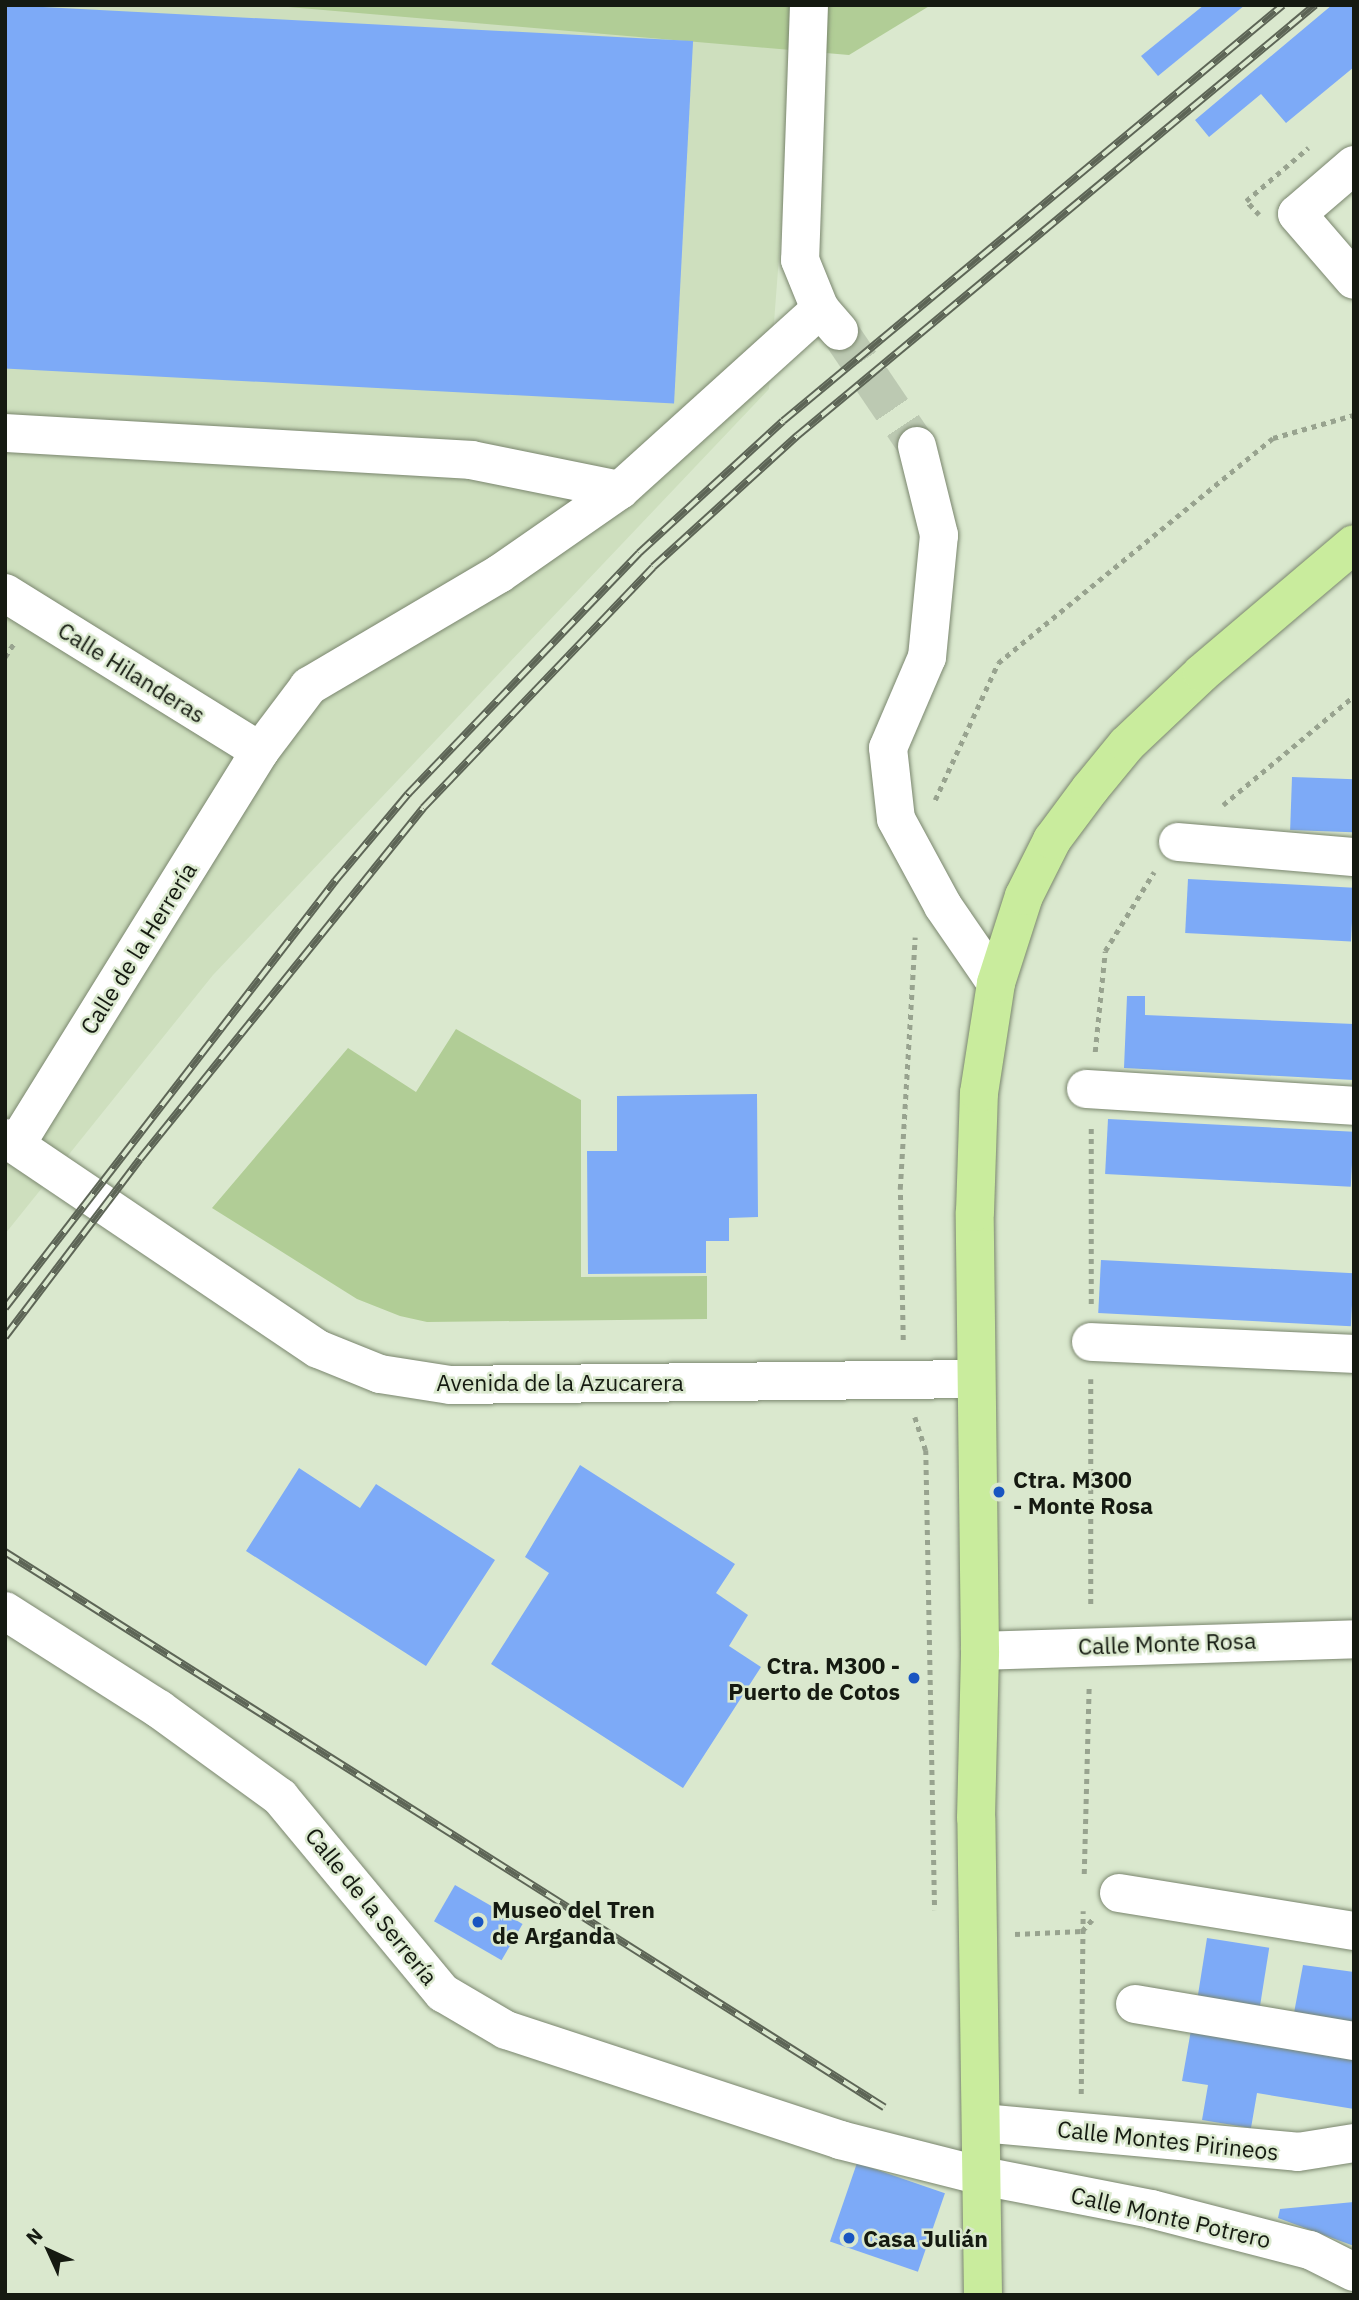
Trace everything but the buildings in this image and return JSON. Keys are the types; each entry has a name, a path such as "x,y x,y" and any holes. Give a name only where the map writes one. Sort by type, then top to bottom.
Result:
{"main road":[{"path":"983,2295 976,1818 981,1651 976,1379 979,1093 996,983 1024,896 1052,840 1090,789 1127,744 1202,673 1354,544"}],"street":[{"name":"Calle de la Herrería","path":"11,1141 260,751 309,686 499,574 620,490 830,320 800,260 809,5"},
{"path":"1354,165 1297,214 1354,280"},
{"path":"5,433 471,460 620,490"},
{"path":"917,446 939,535 927,657 888,748 896,819 943,906 996,983"},
{"name":"Calle Hilanderas","path":"5,593 260,751"},
{"path":"1178,842 1354,856"},
{"path":"1089,1089 1354,1106"},
{"name":"Avenida de la Azucarera","path":"11,1141 318,1349 380,1374 450,1385 976,1379"},
{"path":"1091,1342 1354,1354"},
{"name":"Calle de la Serrería","path":"5,1611 159,1709 280,1797 443,1993 506,2030 840,2140 982,2176"},
{"name":"Calle Monte Rosa","path":"981,1651 1091,1645 1354,1639"},
{"path":"1119,1893 1354,1931"},
{"path":"1135,2004 1354,2041"},
{"name":"Calle Montes Pirineos","path":"982,2123 1298,2152 1354,2143"},
{"name":"Calle Monte Potrero","path":"982,2176 1151,2209 1310,2249 1352,2279"}],"path":[{"path":"1246,201 1308,148"},
{"path":"1084,1876 1091,1645 1089,1089 1105,951 1139,891 1178,842 1354,696"},
{"path":"979,1936 1082,1931 1119,1893"},
{"path":"1080,2130 1083,1904"}],"shaded area":[{"path":"5,5 798,5 769,389 213,975 5,1234"}],"green space":[{"path":"265,5 931,5 849,55"},
{"path":"456,1029 581,1100 581,1277 707,1276 707,1319 427,1322 400,1316 357,1299 212,1208 348,1048 416,1092"}],"tunnel":[{"path":"839,331 917,446"}],"railway":[{"path":"5,1308 335,881 408,794 639,553 783,421 1283,5"},
{"path":"5,1337 140,1159 423,808 653,567 797,436 1315,5"},
{"path":"5,1552 884,2107"}],"place":[{"name":"Ctra. M300 - Monte Rosa","path":"999,1492"},
{"name":"Ctra. M300 - Puerto de Cotos","path":"914,1678"},
{"name":"Museo del Tren de Arganda","path":"478,1922"},
{"name":"Casa Julián","path":"849,2238"}]}
